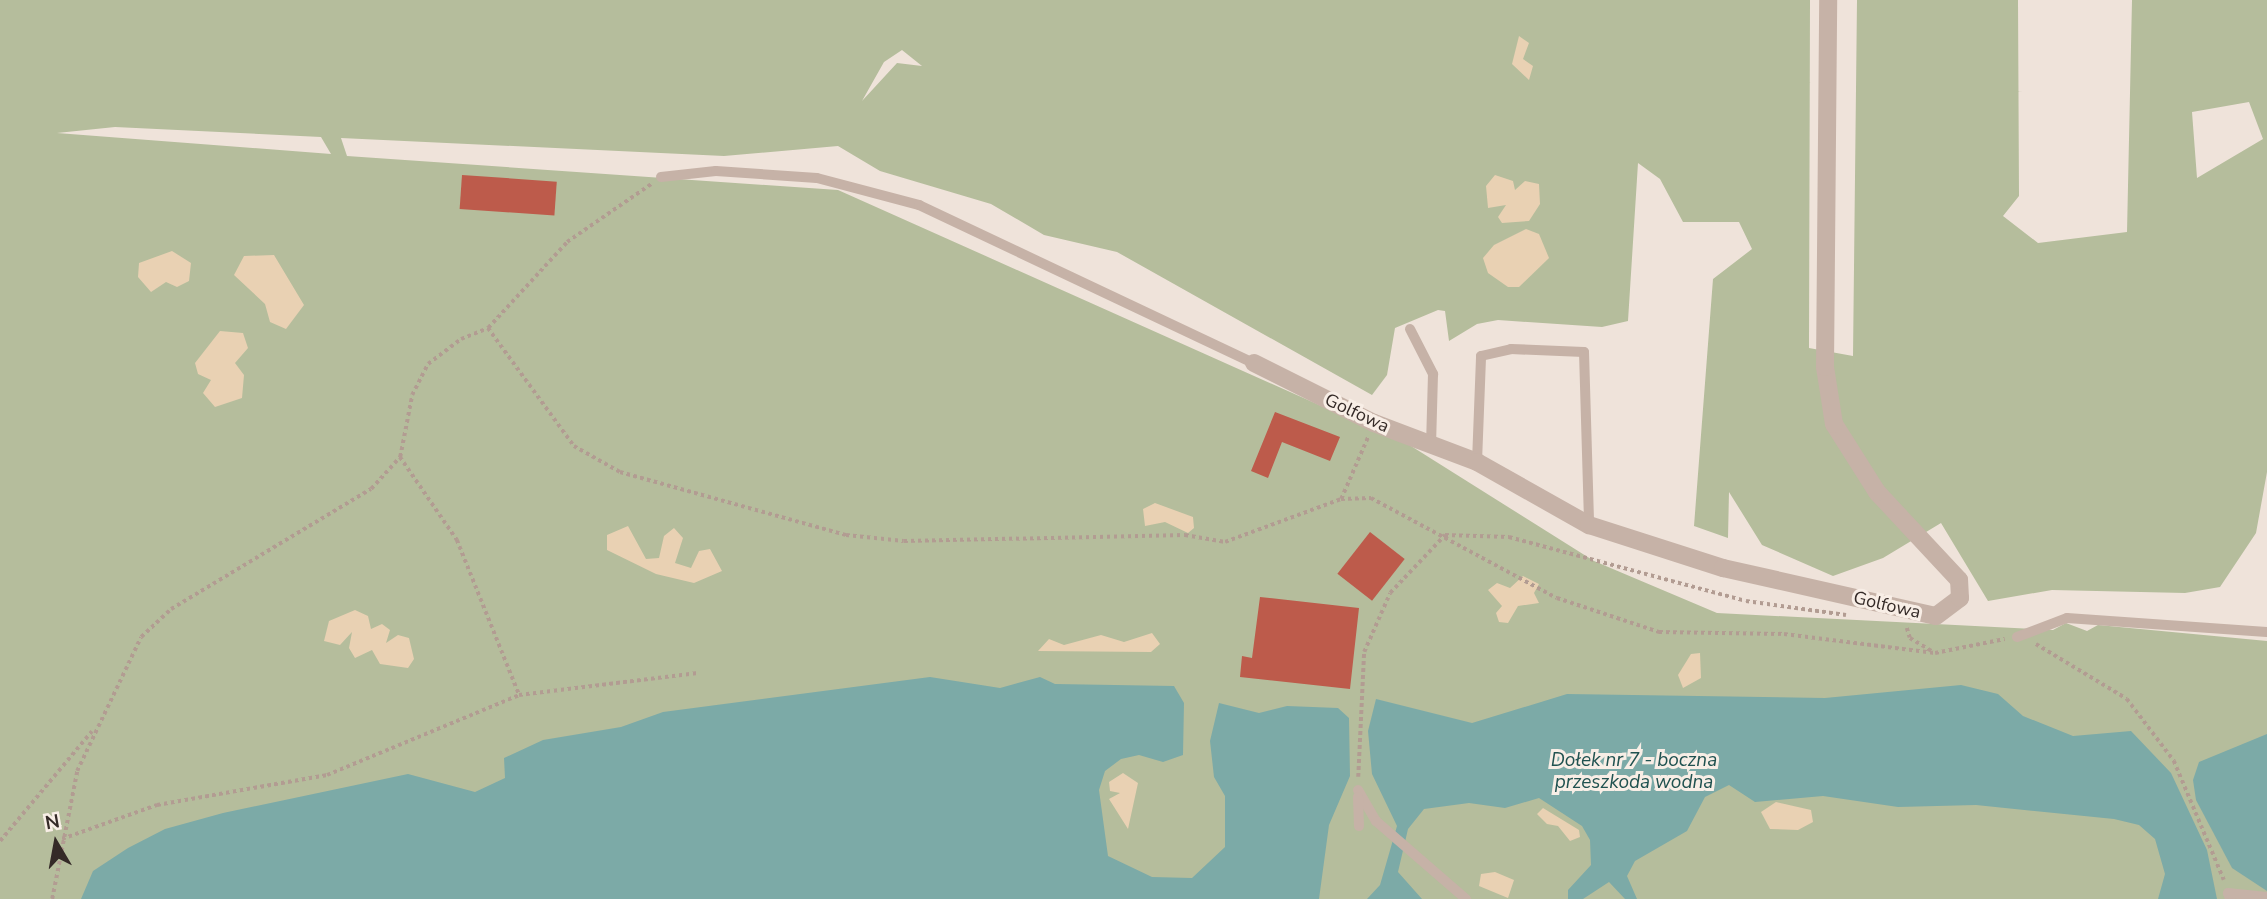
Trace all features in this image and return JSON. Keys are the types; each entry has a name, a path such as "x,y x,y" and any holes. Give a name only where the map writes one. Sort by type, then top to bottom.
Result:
{"street":[{"name":"Golfowa","path":"1254,363 1374,424 1477,463 1589,525 1723,568 1936,615 1960,598 1959,580 1877,492 1834,424 1825,367 1828,0"}],"lane":[{"path":"661,177 716,171 817,178 919,205 1254,363"},
{"path":"1410,329 1433,374 1431,444"},
{"path":"1477,463 1481,356 1511,349 1584,352 1589,525"},
{"path":"2017,637 2067,618 2267,632"},
{"path":"1358,790 1359,826"},
{"path":"1358,790 1393,836 1406,841 1438,881 1466,899"},
{"path":"2229,896 2267,897"}],"path":[{"path":"52,899 62,839 95,726 141,637 171,609 371,489 400,457 412,395 428,364 461,338 488,328 567,242 661,177"},
{"path":"488,328 574,446 620,472 846,535 904,541 1185,535 1225,541 1341,499 1371,498 1445,535 1557,598 1659,632 1784,634 1935,653 2017,637 2067,658 2127,699 2174,761 2212,840 2229,896"},
{"path":"1341,499 1374,424"},
{"path":"400,457 457,540 519,695"},
{"path":"1445,535 1555,547 1768,605 1860,613"},
{"path":"1358,790 1364,652 1390,593 1445,535"},
{"path":"1904,617 1910,638 1935,653"},
{"path":"62,839 158,805 327,775 519,695 698,673"},
{"path":"0,841 95,726"}],"green space":[{"path":"0,0 1810,0 1809,348 1853,356 1857,0 2018,0 2019,196 2003,216 2038,243 2127,232 2132,0 2267,0 2267,472 2256,533 2220,587 2185,593 2052,590 1988,601 1941,523 1883,558 1833,576 1762,545 1729,492 1728,538 1694,526 1713,279 1752,249 1739,222 1683,222 1660,179 1638,163 1628,321 1602,327 1498,320 1477,324 1449,341 1445,311 1438,310 1395,328 1387,375 1372,395 1117,252 1044,235 991,204 880,171 838,146 724,156 341,138 347,156 838,190 1411,446 1594,561 1717,613 2053,630 2066,623 2087,631 2098,625 2267,641 2267,899 0,899","holes":["902,50 922,66 897,63 862,101 884,62","2249,102 2263,139 2197,178 2192,112","115,127 321,137 331,154 57,133"]}],"sand":[{"path":"1519,36 1529,43 1523,59 1533,66 1529,80 1512,64"},
{"path":"1495,175 1513,181 1515,190 1525,181 1539,184 1540,204 1529,221 1502,223 1498,217 1506,205 1488,208 1486,186"},
{"path":"1526,229 1539,234 1549,258 1519,287 1508,287 1488,273 1483,258 1494,245"},
{"path":"172,251 191,263 189,281 177,287 166,282 151,292 138,277 139,263"},
{"path":"274,255 304,305 286,329 270,322 265,304 234,275 244,256"},
{"path":"220,331 243,333 248,348 235,363 244,375 242,398 215,407 203,393 211,380 198,374 195,363"},
{"path":"1155,503 1193,517 1194,528 1188,533 1165,522 1145,526 1143,509"},
{"path":"628,526 646,559 659,558 664,536 674,528 683,538 675,563 691,568 699,551 710,549 722,571 694,583 656,574 607,550 607,535"},
{"path":"1523,576 1539,584 1534,593 1539,603 1518,606 1508,623 1499,622 1496,613 1502,606 1488,590 1497,583 1510,588"},
{"path":"355,610 368,616 371,629 382,624 390,630 386,643 398,635 409,638 414,659 408,668 380,664 372,650 355,658 349,648 352,632 340,645 324,641 329,621"},
{"path":"1152,633 1160,644 1151,652 1038,651 1049,639 1064,645 1101,635 1124,642"},
{"path":"1700,653 1701,678 1683,688 1678,675 1691,654"},
{"path":"1123,773 1138,783 1128,829 1109,799 1120,793 1110,791 1109,782"},
{"path":"1776,802 1811,810 1813,822 1798,830 1770,829 1761,812"},
{"path":"1543,808 1579,830 1580,837 1570,841 1558,826 1547,824 1537,814"},
{"path":"1495,872 1514,880 1508,898 1479,886 1481,874"}],"water":[{"path":"930,677 1000,688 1040,677 1055,684 1174,686 1184,703 1183,755 1163,762 1139,755 1121,759 1105,771 1099,790 1108,856 1152,877 1192,878 1225,847 1225,796 1214,777 1210,741 1219,703 1259,713 1287,706 1338,708 1349,718 1350,776 1329,825 1319,899 81,899 93,871 128,848 165,829 223,813 408,774 475,792 505,778 504,758 543,740 621,727 663,712"},
{"name":"Dołek nr 7 - boczna przeszkoda wodna","path":"1961,685 1998,694 2023,716 2073,736 2131,731 2171,773 2207,850 2217,899 2158,899 2165,874 2155,839 2139,825 2114,819 1976,805 1898,807 1823,796 1755,802 1729,785 1705,797 1687,831 1635,861 1627,876 1637,899 1625,899 1609,882 1583,899 1568,899 1568,890 1591,865 1590,840 1582,826 1539,798 1505,808 1469,803 1424,809 1408,829 1398,872 1422,899 1367,899 1380,885 1397,826 1372,774 1368,731 1376,699 1472,723 1567,694 1825,698"},
{"path":"2267,734 2267,891 2232,868 2196,800 2193,780 2199,762"}],"building":[{"path":"462,175 557,182 554,216 460,209"},
{"path":"1275,412 1340,437 1330,461 1282,442 1268,478 1251,471"},
{"path":"1370,532 1405,559 1372,601 1337,574"},
{"path":"1260,597 1359,608 1350,689 1240,677 1242,656 1252,658"}]}
